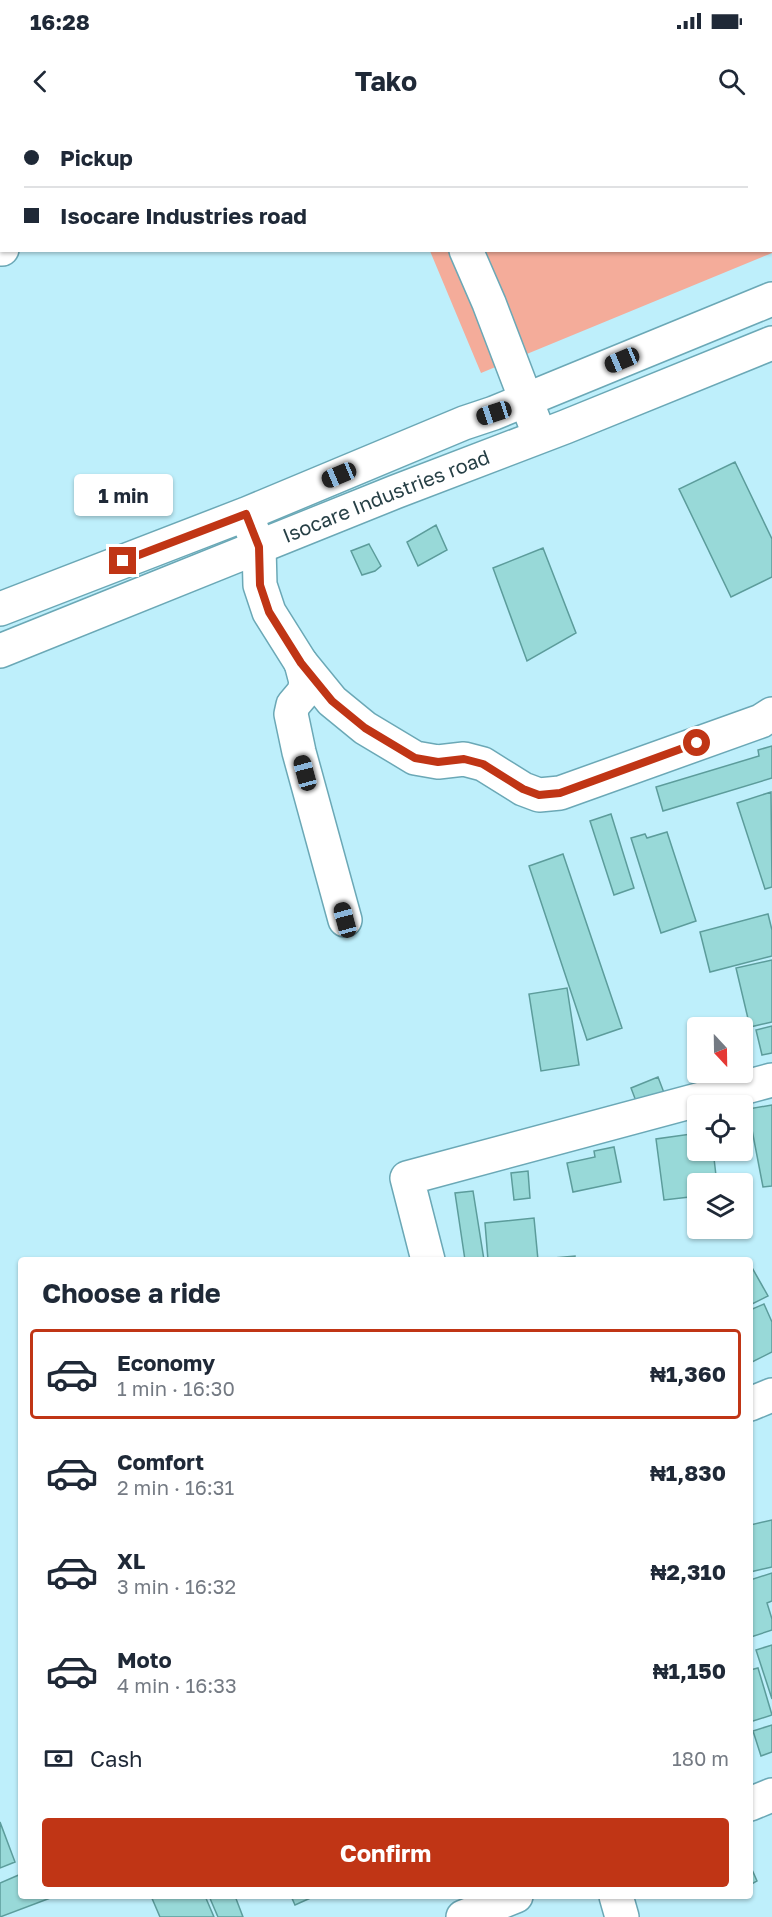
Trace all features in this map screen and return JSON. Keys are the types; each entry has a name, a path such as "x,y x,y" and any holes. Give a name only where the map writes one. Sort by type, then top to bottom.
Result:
{"street":[{"path":"467,252 489,303 540,437"},
{"name":"Isocare Industries road","path":"0,609 246,514 772,299"},
{"name":"Isocare Industries road","path":"0,651 772,343"},
{"path":"246,514 259,547 260,585 269,612 301,663 332,701 365,728 415,758 438,762 464,759 483,764 523,789 539,795 560,793 761,721 772,714"},
{"path":"301,663 306,682 304,692 293,705 291,714 299,752 345,920"},
{"path":"427,1257 406,1178 772,1080"},
{"path":"753,1403 772,1395"},
{"path":"753,1803 772,1795"},
{"path":"463,1917 508,1899"},
{"path":"617,1899 622,1917"}],"shaded area":[{"path":"430,252 772,252 772,253 481,373"}],"building":[{"path":"735,462 772,539 772,577 731,597 679,489"},
{"path":"436,525 447,550 418,566 407,542"},
{"path":"369,544 381,566 375,571 362,575 351,551"},
{"path":"543,548 576,633 527,661 493,568"},
{"path":"772,746 772,778 663,811 656,787 759,756 758,750"},
{"path":"771,792 772,887 765,889 737,803"},
{"path":"611,814 634,888 614,895 590,821"},
{"path":"667,832 696,921 661,933 631,838 645,834 647,838"},
{"path":"563,854 622,1028 587,1040 529,866"},
{"path":"768,914 772,930 772,956 710,972 700,932"},
{"path":"772,960 772,1022 753,1026 753,1017 748,1017 736,968"},
{"path":"567,988 579,1065 541,1071 529,994"},
{"path":"772,1026 772,1053 762,1055 756,1030"},
{"path":"658,1077 666,1098 639,1109 631,1088"},
{"path":"772,1105 772,1186 763,1187 753,1135 753,1108"},
{"path":"687,1135 687,1161 714,1161 716,1173 687,1173 687,1197 664,1200 656,1139"},
{"path":"614,1147 621,1182 573,1192 567,1163 595,1157 594,1151"},
{"path":"528,1171 530,1198 514,1200 511,1173"},
{"path":"473,1191 484,1257 465,1257 455,1193"},
{"path":"534,1218 538,1257 488,1257 485,1223"},
{"path":"753,1269 768,1296 753,1304"},
{"path":"764,1304 772,1322 772,1352 753,1362 753,1309"},
{"path":"772,1520 772,1567 753,1571 753,1524"},
{"path":"772,1573 772,1601 767,1603 772,1619 772,1630 753,1636 753,1579"},
{"path":"772,1645 772,1699 756,1650"},
{"path":"758,1668 772,1715 753,1721 753,1669"},
{"path":"772,1725 772,1752 761,1756 753,1731"},
{"path":"0,1822 15,1862 0,1868"},
{"path":"753,1872 757,1881 753,1883"},
{"path":"18,1875 18,1899 48,1899 0,1917 0,1883"},
{"path":"152,1899 206,1899 214,1917 160,1917"},
{"path":"210,1899 236,1899 243,1917 218,1917"},
{"path":"292,1899 308,1899 295,1905"}],"route":[{"path":"123,561 246,514 259,547 260,585 269,612 301,663 332,701 365,728 415,758 438,762 464,759 483,764 523,789 539,795 560,793 697,743"}]}
